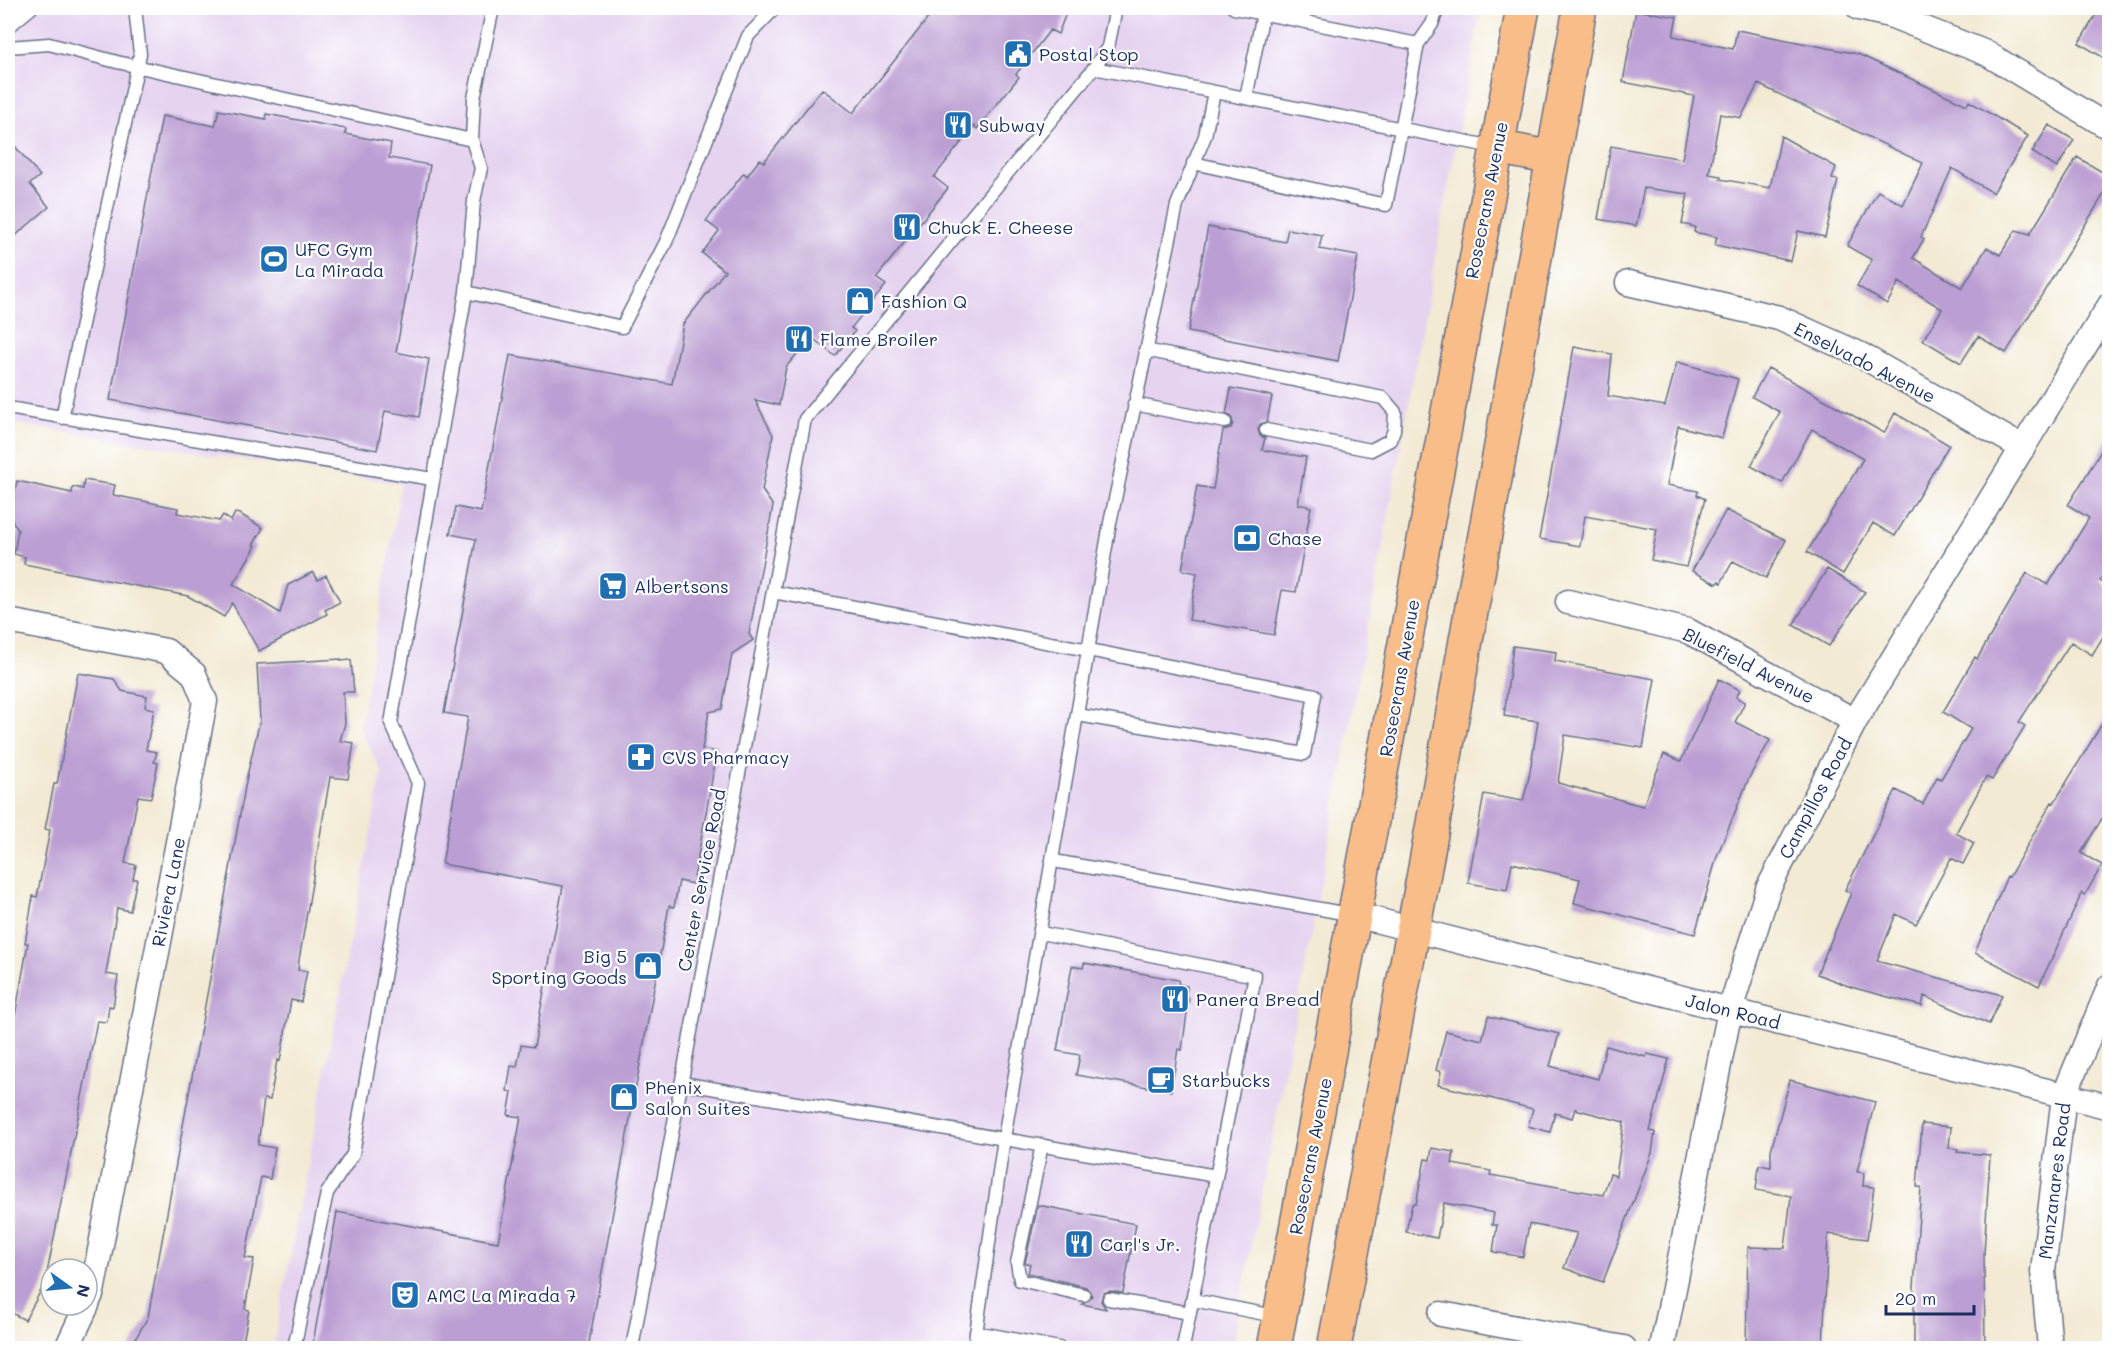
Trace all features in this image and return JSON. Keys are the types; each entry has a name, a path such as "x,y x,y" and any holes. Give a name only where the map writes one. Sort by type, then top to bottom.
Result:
{"main road":[{"name":"Rosecrans Avenue","path":"1274,1348 1523,8"},
{"path":"1334,1348 1413,930 1580,8"},
{"path":"1496,147 1553,158"}],"street":[{"path":"1859,8 1890,15 1986,52 2109,128"},
{"name":"Enselvado Avenue","path":"1628,283 1779,318 1859,354 2023,448"},
{"name":"Campillos Road","path":"1662,1348 1730,1010 1768,889 1855,722 2109,305"},
{"name":"Bluefield Avenue","path":"1568,602 1688,631 1855,722"},
{"name":"Riviera Lane","path":"8,621 166,651 194,674 205,701 99,1257"},
{"name":"Jalon Road","path":"1356,915 2109,1107"},
{"name":"Manzanares Road","path":"2050,1348 2043,1271 2064,1096 2109,986"},
{"path":"1441,1314 1624,1348"},
{"name":"Riviera Lane","path":"67,1348 81,1317"}],"lane":[{"path":"8,27 31,8"},
{"path":"62,418 140,54 135,8"},
{"path":"294,1348 327,1193 353,1154 418,783 391,723 466,292 474,201 481,168 471,140 474,98 493,8"},
{"path":"466,292 622,327 666,242 748,36 775,8"},
{"path":"1116,8 1108,47 1094,68 1496,147"},
{"path":"1234,8 1418,44"},
{"path":"1193,163 1386,204 1418,44 1432,24 1438,8"},
{"path":"1246,98 1263,13"},
{"path":"8,47 49,44 137,67 471,140"},
{"name":"Center Service Road","path":"632,1348 805,419 1094,68"},
{"path":"974,1348 1004,1138 1054,861 1112,514 1177,205 1205,136 1214,92"},
{"path":"1145,350 1383,398 1395,412 1394,430 1390,440 1371,450 1266,430"},
{"path":"1134,404 1224,423"},
{"path":"8,408 432,479"},
{"path":"773,592 1089,650 1315,695 1304,754 1078,715"},
{"path":"1054,861 1356,915"},
{"path":"1041,933 1256,976 1183,1348"},
{"path":"682,1083 1216,1176"},
{"path":"1042,1145 1017,1263 1020,1280 1084,1295"},
{"path":"1109,1299 1190,1313"},
{"path":"1193,1300 1280,1317"},
{"path":"976,1332 1059,1348"}],"shaded area":[{"path":"8,8 1481,8 1328,846 1232,1348 273,1348 382,772 360,729 401,484 8,423"}],"building":[{"path":"936,8 1068,8 1058,34 1050,30 1016,74 1019,77 977,129 974,126 934,177 948,188 876,278 886,285 851,328 855,331 835,356 811,337 786,367 779,405 755,400 773,435 762,490 773,506 749,634 753,640 732,654 722,709 709,712 702,749 717,752 693,884 679,881 674,907 669,906 588,1348 312,1348 337,1212 498,1242 521,1117 508,1115 512,1092 507,1091 511,1066 517,1067 521,1045 534,1047 563,886 442,864 468,717 444,713 476,539 450,534 456,507 481,512 510,355 672,384 683,324 725,271 702,253 719,231 706,221 744,173 747,176 760,159 764,162 822,89 853,113"},
{"path":"2100,8 2109,8 2109,61 2079,43"},
{"path":"1636,10 1677,17 1673,36 1733,49 1737,30 1858,54 1967,105 1969,101 2028,136 1993,193 1952,168 1921,237 1924,239 1913,258 1962,288 1987,247 2000,255 2016,230 2030,234 2077,157 2109,176 2109,186 2006,353 1978,336 1961,363 1923,340 1942,309 1899,282 1887,304 1857,286 1872,260 1847,246 1878,191 1903,205 1923,163 1758,84 1741,118 1720,114 1709,174 1721,176 1720,179 1770,188 1781,136 1836,167 1832,179 1838,180 1825,237 1798,231 1791,261 1715,245 1717,237 1694,232 1695,227 1682,224 1688,194 1644,188 1636,226 1598,219 1611,146 1682,159 1694,96 1623,82"},
{"name":"UFC Gym La Mirada","path":"219,110 266,119 266,114 346,129 345,134 391,143 389,158 430,165 396,352 429,359 419,417 385,411 377,450 110,400 162,116 215,126"},
{"path":"2049,125 2074,140 2057,168 2032,152"},
{"path":"8,138 40,176 30,184 49,207 8,242"},
{"path":"1208,227 1285,242 1288,229 1322,235 1319,249 1358,256 1338,361 1188,332"},
{"path":"1574,347 1612,354 1608,396 1665,406 1677,362 1738,379 1722,438 1678,426 1667,485 1698,491 1697,495 1705,499 1686,567 1651,560 1657,529 1585,516 1580,546 1539,539"},
{"path":"1768,368 1884,433 1895,413 1949,445 1895,536 1873,523 1843,574 1807,552 1863,459 1812,429 1782,483 1751,466 1780,412 1752,397"},
{"name":"Chase","path":"1231,388 1272,396 1267,422 1260,424 1258,429 1260,436 1265,438 1262,450 1306,457 1298,504 1311,507 1296,592 1282,590 1274,635 1189,620 1197,573 1182,570 1197,486 1213,489 1223,430 1231,428 1233,423 1231,416 1226,414"},
{"path":"2109,438 2109,564 2100,581 2109,587 2109,621 2106,632 2092,655 2071,642 2019,722 2025,726 1992,780 1986,777 1956,833 1974,843 1963,864 1951,858 1916,924 1896,914 1877,961 2002,995 1989,1024 1924,996 1922,1006 1851,987 1817,974 1851,893 1845,890 1896,790 1923,804 1937,777 1941,779 1971,729 1943,712 1975,657 1977,659 2027,573 2048,585 2089,518 2068,505"},
{"path":"84,480 115,485 113,495 178,508 177,513 219,521 223,515 231,521 235,513 240,514 263,528 253,545 256,546 233,584 280,613 288,585 313,572 318,580 326,575 340,602 325,610 327,614 259,651 232,603 224,617 188,596 24,564 25,557 14,554 18,530 10,517 17,481 72,493 73,487 83,489"},
{"path":"1726,510 1786,540 1766,578 1733,561 1721,583 1719,581 1717,584 1692,571"},
{"path":"1827,569 1865,592 1829,646 1793,625"},
{"path":"1513,646 1556,652 1555,661 1655,679 1643,748 1565,735 1558,783 1643,806 1664,754 1681,761 1719,679 1740,690 1736,697 1745,702 1735,722 1770,740 1749,778 1717,856 1695,934 1574,903 1580,879 1512,863 1507,890 1468,883 1484,794 1523,801 1529,777 1538,721 1504,716"},
{"path":"341,659 341,661 351,660 354,692 343,692 345,723 340,741 354,743 348,779 330,777 299,960 298,970 307,971 301,1002 291,1000 270,1100 264,1099 258,1145 275,1148 270,1179 261,1177 245,1258 254,1259 245,1309 249,1310 242,1348 130,1348 148,1317 247,776 260,720 257,664"},
{"path":"78,673 114,679 122,691 147,696 145,707 154,709 146,750 157,752 154,762 158,763 151,798 138,796 125,863 136,865 133,879 137,879 130,911 117,908 106,974 118,976 113,1007 109,1006 107,1022 97,1021 50,1257 39,1257 39,1294 25,1320 8,1311 8,1036 10,1022 14,1022 28,943 25,943 33,896 37,897 50,830 45,829 54,784 57,784"},
{"path":"2109,712 2109,807 2081,853 2102,865 2085,895 2082,893 2039,986 1975,953 2007,876 2009,877 2052,802 2054,803"},
{"path":"1084,963 1179,980 1178,984 1187,986 1186,997 1189,998 1182,1050 1178,1049 1171,1091 1076,1075 1080,1055 1057,1051 1072,966 1083,968"},
{"path":"1488,1016 1559,1034 1550,1066 1598,1079 1606,1046 1646,1057 1647,1054 1669,1059 1650,1131 1655,1132 1652,1153 1603,1282 1564,1268 1577,1233 1529,1224 1523,1257 1493,1252 1497,1225 1492,1225 1494,1213 1444,1203 1437,1238 1406,1232 1412,1204 1416,1204 1425,1159 1430,1160 1432,1148 1454,1152 1452,1164 1491,1171 1490,1175 1603,1195 1610,1174 1616,1176 1624,1122 1575,1109 1572,1118 1555,1113 1550,1132 1528,1126 1533,1109 1438,1085 1441,1072 1436,1070 1446,1031 1482,1040"},
{"path":"1790,1080 1875,1102 1857,1172 1864,1173 1863,1186 1874,1187 1867,1239 1828,1234 1823,1348 1746,1348 1748,1247 1785,1248 1791,1196 1756,1190 1759,1165 1771,1167 1771,1150"},
{"path":"1922,1124 1951,1127 1949,1148 1958,1149 1957,1152 1990,1155 1984,1254 1985,1348 1914,1348 1914,1287 1921,1187 1917,1187"},
{"name":"Carl's Jr.","path":"1038,1205 1136,1224 1123,1293 1110,1291 1103,1293 1101,1301 1106,1309 1082,1304 1092,1296 1086,1287 1028,1273 1030,1264 1025,1263"}],"place":[{"name":"Postal Stop","path":"1018,54"},
{"name":"Subway","path":"958,125"},
{"name":"Chuck E. Cheese","path":"907,227"},
{"name":"UFC Gym La Mirada","path":"274,259"},
{"name":"Fashion Q","path":"860,301"},
{"name":"Flame Broiler","path":"799,339"},
{"name":"Chase","path":"1247,538"},
{"name":"Albertsons","path":"613,586"},
{"name":"CVS Pharmacy","path":"641,757"},
{"name":"Big 5 Sporting Goods","path":"648,966"},
{"name":"Panera Bread","path":"1175,999"},
{"name":"Starbucks","path":"1161,1080"},
{"name":"Phenix Salon Suites","path":"624,1097"},
{"name":"Carl's Jr.","path":"1079,1244"},
{"name":"AMC La Mirada 7","path":"405,1295"}]}
